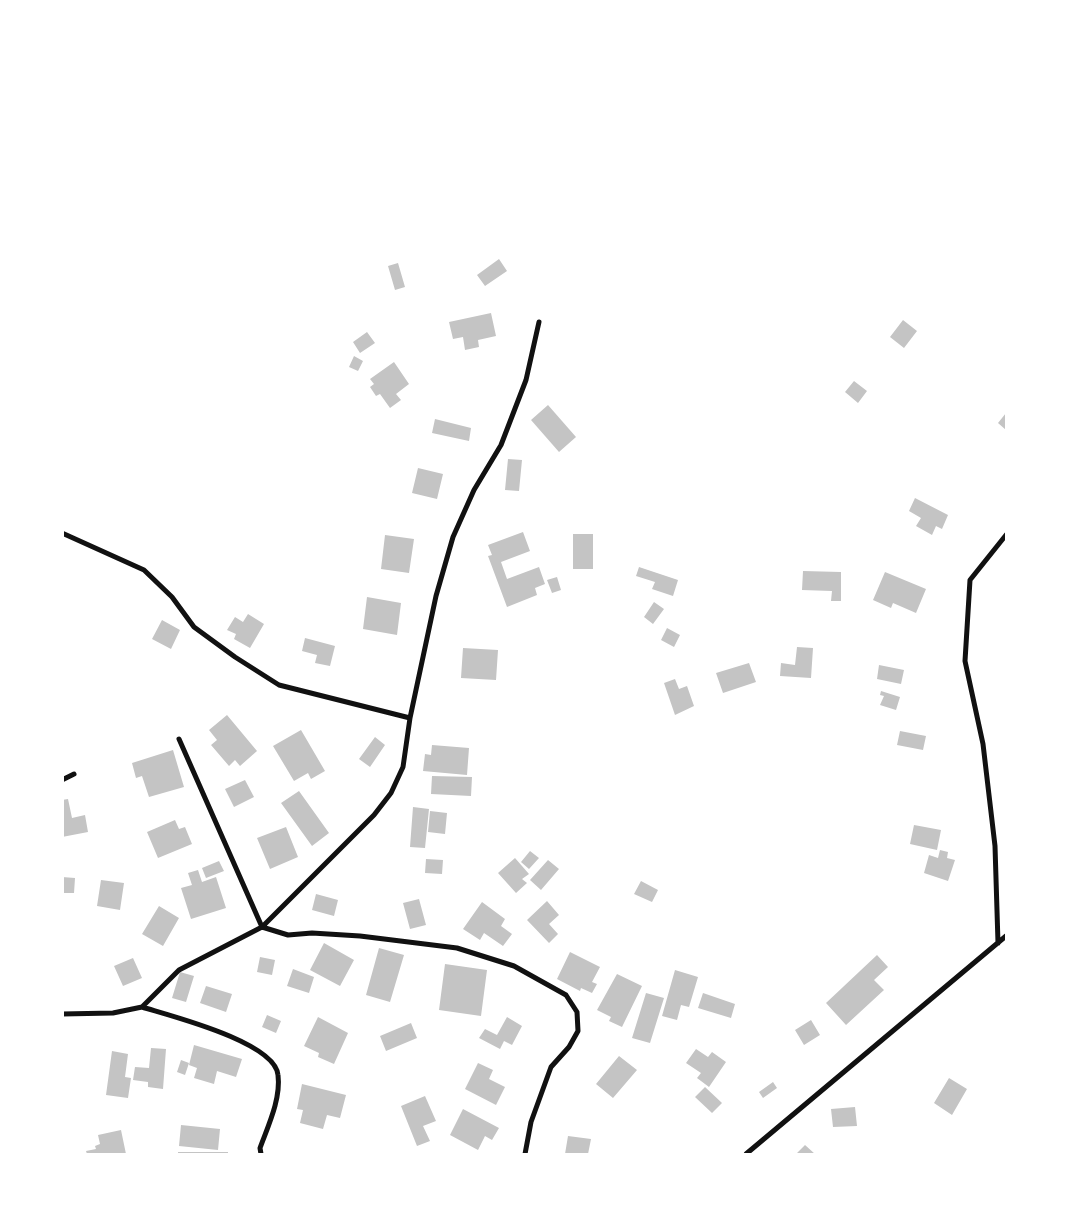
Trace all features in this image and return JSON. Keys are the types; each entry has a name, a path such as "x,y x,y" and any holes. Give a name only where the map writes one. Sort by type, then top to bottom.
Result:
{"street":[{"path":"142,1007 179,970 262,927 374,816 391,793 403,767 410,718 436,596 453,537 474,490 501,445 526,380 539,322"},
{"path":"62,533 144,570 172,597 194,627 235,657 279,685 410,718"},
{"path":"998,943 995,846 983,744 965,661 970,580 1006,535"},
{"path":"179,739 262,927 288,935 312,933 360,936 457,948 514,966 566,995 577,1012 578,1031 569,1047 551,1067 531,1122 525,1154"},
{"path":"62,780 74,774"},
{"path":"746,1154 1006,936"},
{"path":"62,1014 113,1013 142,1007 209,1028 252,1046 268,1056 278,1073 276,1104 260,1148 261,1154"}],"building":[{"path":"499,259 507,271 485,286 477,275"},
{"path":"398,263 405,287 395,290 388,266"},
{"path":"491,313 496,336 478,340 479,347 465,350 463,337 453,339 449,322"},
{"path":"903,320 917,331 904,348 890,337"},
{"path":"367,332 375,343 360,353 353,342"},
{"path":"354,356 363,361 358,371 349,367"},
{"path":"394,362 409,384 396,394 401,400 390,408 380,394 376,396 370,387 374,384 370,379"},
{"path":"854,381 867,391 858,403 845,392"},
{"path":"548,405 576,437 559,452 531,420"},
{"path":"1006,413 1006,430 998,423"},
{"path":"435,419 471,428 469,441 432,433"},
{"path":"508,459 522,460 519,491 505,490"},
{"path":"418,468 443,474 437,499 412,493"},
{"path":"915,498 948,515 942,529 936,526 932,535 916,526 921,518 909,511"},
{"path":"523,532 530,551 501,562 507,579 539,567 545,584 535,588 537,595 507,607 488,556 492,555 488,545"},
{"path":"573,534 593,534 593,569 573,569"},
{"path":"385,535 414,539 409,573 381,569"},
{"path":"639,567 678,580 673,596 652,589 655,582 636,576"},
{"path":"803,571 841,572 841,601 831,601 832,591 802,590"},
{"path":"885,572 926,589 916,613 893,603 891,608 873,600"},
{"path":"557,577 561,590 552,593 547,580"},
{"path":"367,597 401,603 397,635 363,629"},
{"path":"654,602 664,609 653,624 644,617"},
{"path":"248,614 264,624 250,648 234,639 236,634 227,630 235,617 243,622"},
{"path":"162,620 180,630 171,649 152,639"},
{"path":"667,628 680,635 674,647 661,640"},
{"path":"305,638 335,646 330,666 315,663 317,655 302,651"},
{"path":"797,647 813,648 811,678 780,676 781,663 795,665"},
{"path":"463,648 498,650 496,680 461,678"},
{"path":"749,663 756,682 723,693 716,673"},
{"path":"879,665 904,670 901,684 877,679"},
{"path":"675,679 679,689 687,686 694,706 675,715 664,683"},
{"path":"881,691 900,697 896,710 880,705 884,696 880,695"},
{"path":"227,715 257,751 240,766 235,760 229,766 211,745 217,740 209,730"},
{"path":"301,730 325,771 311,779 308,773 294,781 273,746"},
{"path":"900,731 926,736 923,750 897,745"},
{"path":"375,737 385,745 370,767 359,759"},
{"path":"432,745 469,748 467,775 423,771 425,754 431,755"},
{"path":"173,750 184,787 149,797 142,776 136,778 132,763"},
{"path":"432,776 472,777 471,796 431,794"},
{"path":"245,780 254,797 234,807 225,789"},
{"path":"299,791 329,833 312,846 281,803"},
{"path":"68,799 72,818 85,815 88,832 62,837 62,800"},
{"path":"413,807 429,809 425,848 410,847"},
{"path":"430,811 447,813 445,834 428,832"},
{"path":"175,820 179,829 185,827 192,844 158,858 147,832"},
{"path":"914,825 941,830 937,850 910,844"},
{"path":"286,827 298,857 270,869 257,838"},
{"path":"940,850 948,852 947,858 955,860 948,881 924,873 929,855 938,858"},
{"path":"530,851 539,858 529,869 521,862"},
{"path":"515,858 529,874 522,879 527,883 516,893 498,873"},
{"path":"426,859 443,860 442,874 425,873"},
{"path":"548,860 559,869 541,890 530,880"},
{"path":"219,861 224,871 206,878 202,868"},
{"path":"198,870 202,882 216,877 226,908 191,919 181,888 192,885 188,873"},
{"path":"62,877 75,878 74,893 62,893"},
{"path":"101,880 124,883 120,910 97,906"},
{"path":"641,881 658,890 652,902 634,894"},
{"path":"316,894 338,900 334,916 312,910"},
{"path":"419,899 426,925 410,929 403,903"},
{"path":"547,901 559,915 549,924 558,934 549,943 527,920"},
{"path":"482,902 505,919 501,926 512,934 503,946 484,933 480,940 463,929"},
{"path":"159,906 179,918 163,946 142,934"},
{"path":"324,943 354,960 340,986 310,970"},
{"path":"379,948 404,955 390,1002 366,995"},
{"path":"570,952 600,967 592,982 597,984 592,993 581,988 580,991 557,979"},
{"path":"877,955 888,967 874,980 884,990 846,1025 826,1003"},
{"path":"260,957 275,960 272,975 257,972"},
{"path":"133,958 142,978 123,986 114,966"},
{"path":"445,964 487,970 481,1016 439,1010"},
{"path":"293,969 314,977 309,993 287,986"},
{"path":"675,970 698,977 689,1007 681,1005 677,1020 662,1016"},
{"path":"180,972 194,976 186,1002 172,998"},
{"path":"617,974 642,986 622,1027 609,1021 611,1017 597,1010"},
{"path":"206,986 232,994 226,1012 200,1003"},
{"path":"646,993 664,998 650,1043 632,1038"},
{"path":"703,993 735,1004 731,1018 698,1008"},
{"path":"267,1015 281,1021 276,1033 262,1027"},
{"path":"318,1017 348,1033 334,1064 318,1057 319,1053 304,1046"},
{"path":"507,1017 522,1026 512,1045 504,1041 500,1049 479,1038 485,1029 497,1035"},
{"path":"811,1020 820,1035 804,1045 795,1030"},
{"path":"411,1023 417,1038 386,1051 380,1036"},
{"path":"194,1045 242,1059 236,1077 217,1071 214,1084 194,1078 197,1068 189,1065"},
{"path":"151,1048 166,1049 163,1089 148,1087 148,1082 133,1080 135,1067 149,1068"},
{"path":"696,1049 708,1057 712,1052 726,1062 709,1087 697,1078 701,1073 686,1063"},
{"path":"112,1051 128,1054 125,1077 131,1078 128,1098 106,1095"},
{"path":"619,1056 637,1070 613,1098 596,1084"},
{"path":"181,1060 189,1063 185,1075 177,1072"},
{"path":"478,1063 493,1070 489,1079 505,1087 496,1105 465,1089"},
{"path":"949,1078 967,1089 952,1115 934,1103"},
{"path":"773,1082 777,1088 763,1098 759,1092"},
{"path":"302,1084 346,1095 340,1118 327,1115 323,1129 300,1123 303,1110 297,1109"},
{"path":"705,1087 722,1103 712,1113 695,1097"},
{"path":"425,1096 436,1121 423,1126 430,1141 417,1146 401,1106"},
{"path":"855,1107 857,1126 833,1127 831,1109"},
{"path":"463,1109 499,1128 492,1140 485,1136 478,1150 450,1135"},
{"path":"181,1125 220,1129 218,1150 179,1146"},
{"path":"121,1130 126,1154 87,1154 86,1151 96,1149 95,1146 100,1144 98,1135"},
{"path":"568,1136 591,1139 588,1154 565,1154"},
{"path":"805,1145 815,1154 796,1154"},
{"path":"178,1152 228,1152 228,1154 178,1154"}]}
